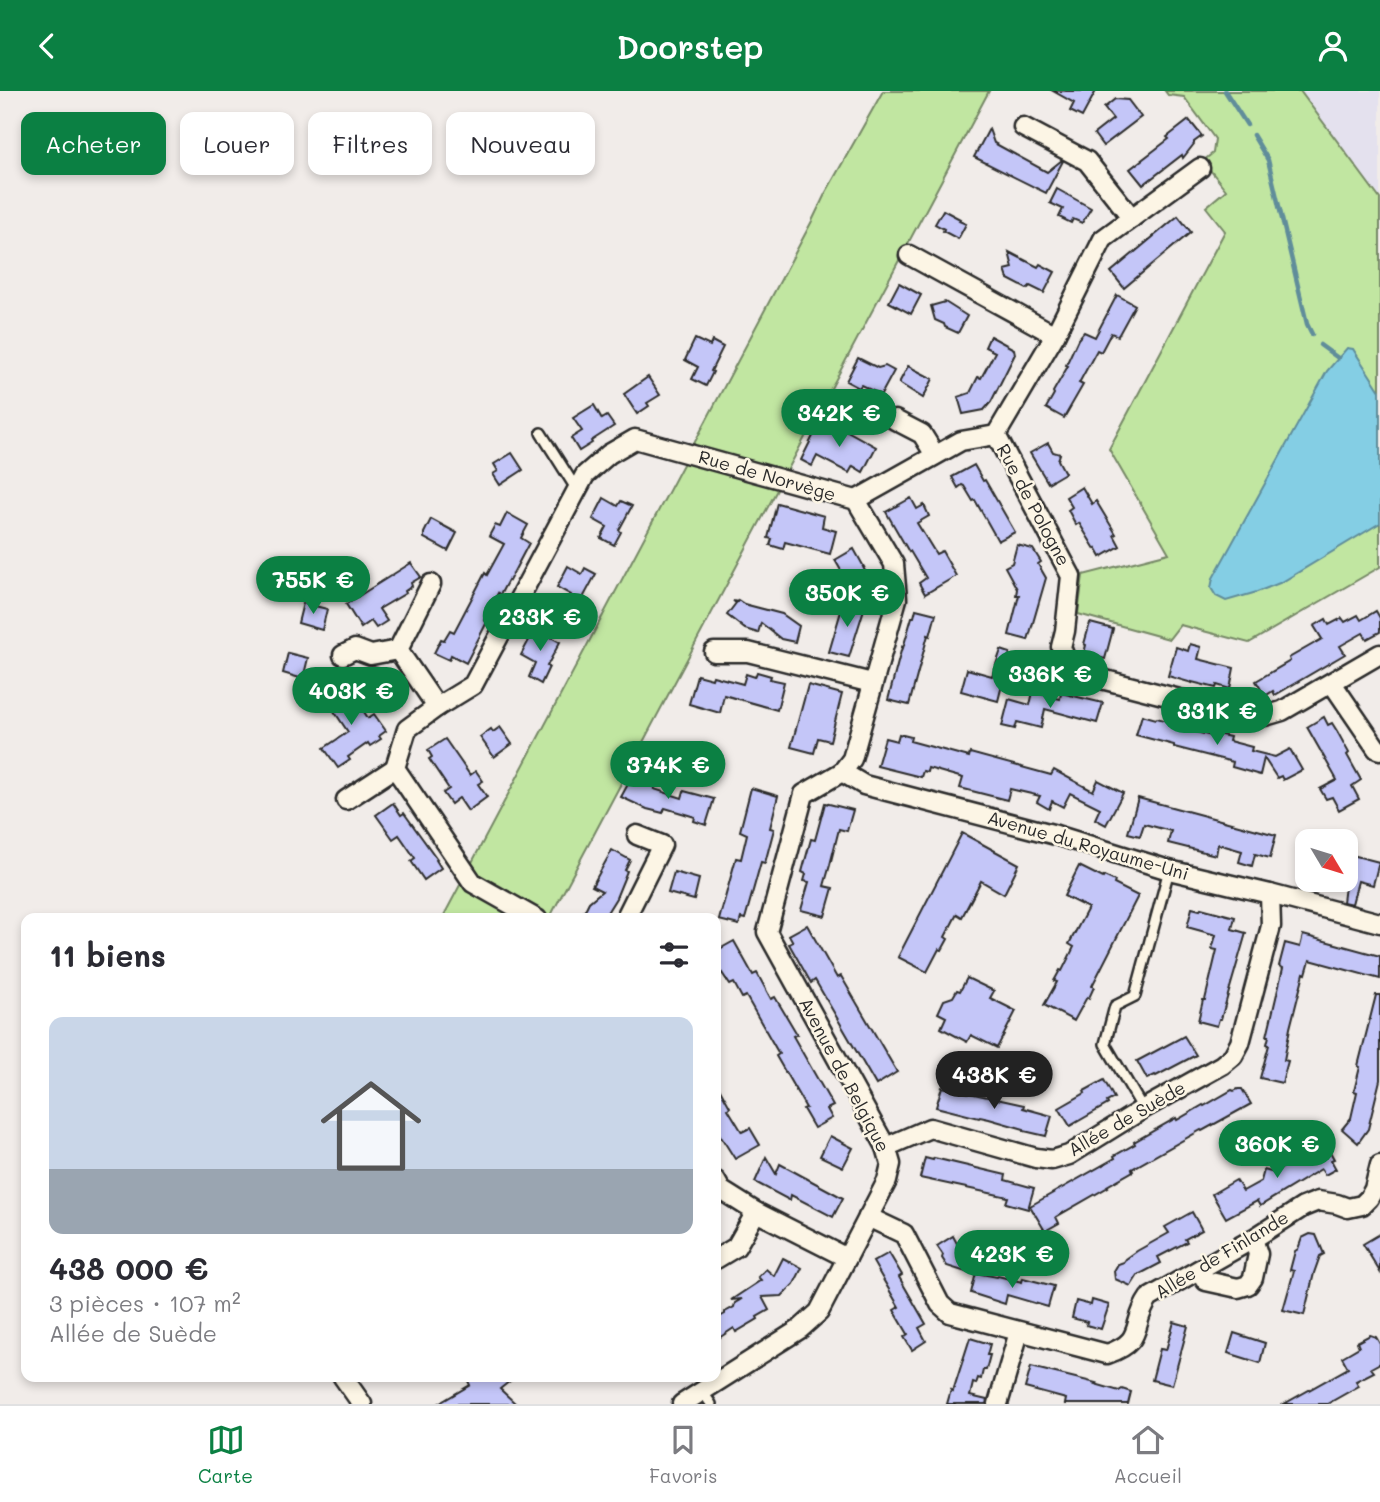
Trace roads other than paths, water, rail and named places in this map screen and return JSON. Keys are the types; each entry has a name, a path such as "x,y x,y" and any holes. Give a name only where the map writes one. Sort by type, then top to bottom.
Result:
{"street":[{"path":"1023,127 1087,161 1132,218"},
{"name":"Rue de Pologne","path":"1200,167 1103,239 1055,335 996,435 1071,576 1061,647 1066,660 1074,669 1086,675 1249,717 1282,711 1380,654"},
{"path":"909,255 1055,335"},
{"path":"894,420 922,434 935,455"},
{"path":"856,500 961,441 996,435"},
{"name":"Rue de Norvège","path":"395,768 407,729 473,685 585,475 609,454 635,439 856,500 894,564 897,599 852,759 842,772"},
{"path":"398,650 431,584"},
{"path":"343,655 355,649 371,656 398,650"},
{"path":"398,650 437,707"},
{"path":"714,652 748,652 872,683"},
{"path":"1332,683 1380,750"},
{"path":"346,800 395,768 472,883 526,913"},
{"name":"Avenue de Belgique","path":"682,1404 707,1398 819,1312 887,1181 891,1164 886,1147 767,932 804,794 842,772"},
{"name":"Avenue du Royaume-Uni","path":"842,772 864,785 1056,835 1169,870 1380,923"},
{"path":"628,913 662,845 637,835"},
{"name":"Allée de Suède","path":"886,1147 930,1128 1036,1158 1052,1160 1069,1155 1143,1109 1222,1065 1233,1056 1240,1043 1271,926 1270,894"},
{"path":"1271,926 1302,902"},
{"name":"Allée de Finlande","path":"868,1217 904,1234 940,1304 950,1313 1107,1354 1122,1349 1134,1337 1142,1308 1149,1298 1253,1239 1303,1207 1318,1201 1348,1208 1362,1205 1374,1189 1380,1164"},
{"path":"721,1190 756,1212 847,1258"},
{"path":"721,1256 736,1247 756,1212"},
{"path":"1199,1270 1206,1281 1238,1288 1248,1285 1253,1278 1258,1254 1253,1239"},
{"path":"998,1404 1019,1332"},
{"path":"346,1382 362,1404"}],"lane":[{"path":"541,433 577,490"},
{"path":"1143,1109 1105,1044 1115,1006 1135,996 1169,870"}],"water":[{"path":"1347,348 1353,349 1380,391 1380,523 1282,582 1226,601 1216,596 1211,588 1213,578 1327,371"}],"waterway":[{"path":"1225,91 1247,125"},
{"path":"1253,135 1268,160 1307,324 1312,334"},
{"path":"1320,345 1338,358"}]}
